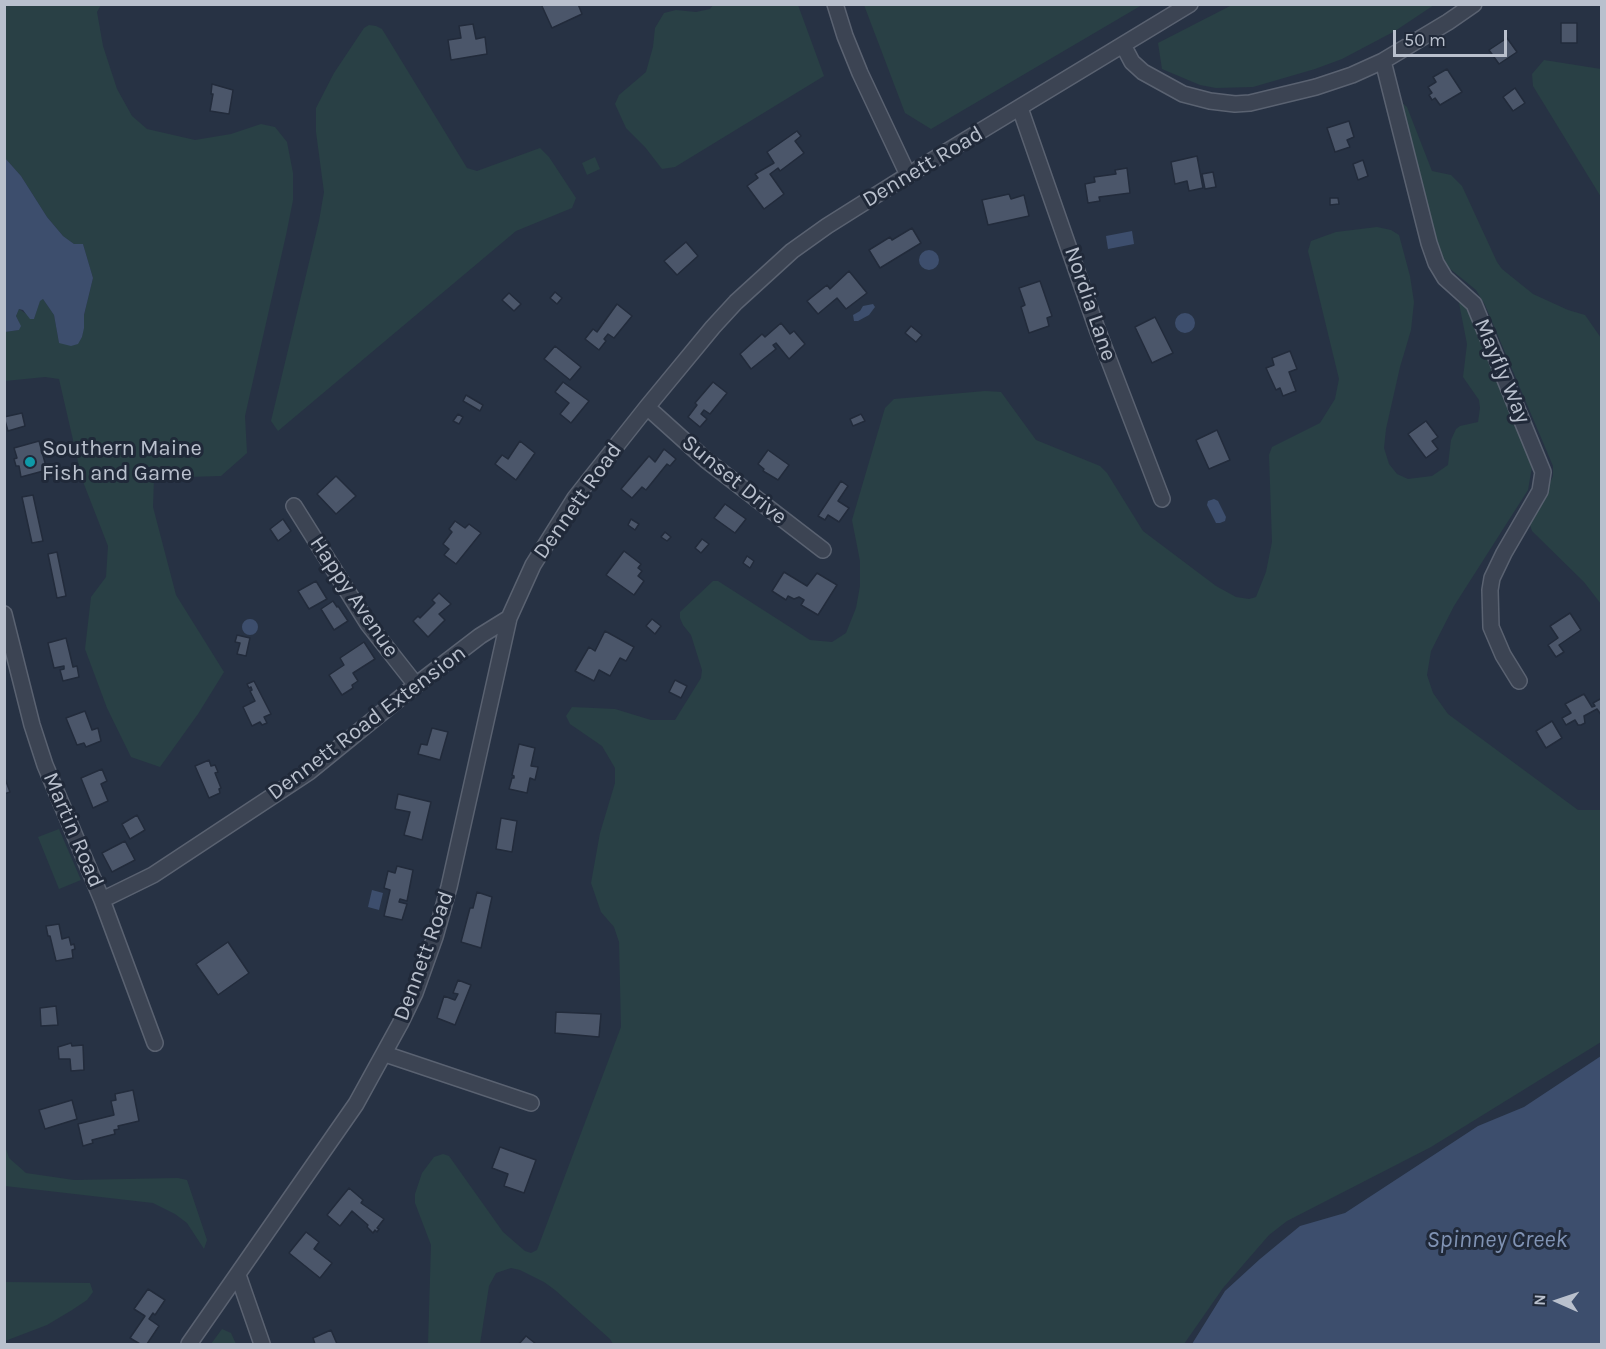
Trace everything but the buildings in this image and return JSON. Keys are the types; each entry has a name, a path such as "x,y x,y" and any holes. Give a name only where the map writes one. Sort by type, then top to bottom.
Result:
{"street":[{"path":"835,4 860,73 908,175"},
{"name":"Dennett Road","path":"189,1344 356,1104 386,1054 415,993 435,937 449,887 509,618 533,565 575,498 713,327 776,265 825,227 1190,4"},
{"path":"1123,45 1132,62 1160,83 1194,98 1235,104 1266,100 1352,75 1383,61 1449,22 1474,4"},
{"name":"Mayfly Way","path":"1383,61 1436,263 1445,278 1474,304 1543,471 1540,491 1504,552 1492,578 1490,590 1491,627 1503,655 1519,681"},
{"name":"Nordia Lane","path":"1020,108 1097,329 1162,499"},
{"name":"Sunset Drive","path":"647,406 706,460 823,550"},
{"name":"Happy Avenue","path":"294,506 368,624 416,685"},
{"name":"Martin Road","path":"4,614 45,765 102,900 154,1043"},
{"name":"Dennett Road Extension","path":"102,900 153,875 309,772 416,685 480,636 509,618"},
{"path":"386,1054 531,1103"},
{"path":"237,1275 262,1344"}],"green space":[{"path":"714,4 798,5 824,76 675,167 662,169 626,128 615,104 619,95 646,72 653,47 655,28 664,13 676,10 696,12 710,9"},
{"path":"5,5 101,5 97,12 103,46 117,89 132,116 147,129 195,140 231,134 261,124 275,127 287,142 293,173 293,200 245,416 247,453 221,476 154,478 153,507 176,595 224,672 198,714 160,767 131,757 107,708 85,649 91,597 106,577 108,546 82,479 59,379 45,377 5,381 4,332 19,330 16,316 19,309 34,319 40,300 43,299 54,315 59,343 82,337 84,315 93,278 83,244 74,244 63,236 47,217 21,176 5,158"},
{"path":"864,5 1142,5 931,129 905,113"},
{"path":"1232,5 1434,5 1395,31 1342,59 1253,87 1216,88 1200,85 1162,69 1158,43"},
{"path":"369,25 382,29 467,168 477,171 540,148 549,157 576,198 572,208 516,231 278,431 271,421 324,192 316,132 316,108 334,73 364,28"},
{"path":"1544,60 1601,69 1601,197 1533,86 1532,74"},
{"path":"1401,102 1407,107 1432,171 1451,175 1462,186 1502,269 1533,294 1585,315 1601,338 1601,604 1584,582 1532,531 1530,525 1553,476 1553,466 1485,305 1476,290 1449,268 1442,256 1431,223"},
{"path":"595,157 600,169 587,175 582,163"},
{"path":"1377,227 1391,230 1399,235 1414,302 1411,330 1386,429 1384,448 1389,464 1397,474 1408,479 1432,476 1448,465 1451,440 1456,429 1478,422 1479,400 1463,377 1467,344 1458,298 1468,306 1532,467 1528,490 1454,606 1431,651 1427,675 1433,693 1448,714 1578,810 1601,810 1601,1042 1431,1147 1287,1221 1269,1235 1223,1288 1184,1344 613,1344 555,1290 520,1270 511,1268 496,1273 489,1286 480,1344 428,1344 431,1245 415,1203 415,1194 422,1173 434,1157 443,1154 449,1156 503,1232 525,1251 531,1253 537,1250 621,1027 619,942 614,927 601,912 591,883 600,833 615,783 615,768 602,746 570,724 566,716 572,707 615,709 651,720 675,720 701,678 702,670 691,635 680,618 680,612 713,581 718,581 810,640 832,642 846,633 856,608 860,586 860,561 852,520 885,408 894,399 985,391 1001,392 1036,440 1100,466 1107,473 1143,531 1216,586 1236,597 1249,599 1256,597 1266,572 1272,542 1269,455 1272,447 1320,423 1335,399 1339,379 1308,251 1311,241 1336,232"},
{"path":"59,829 81,880 59,889 38,837"},
{"path":"4,1143 9,1158 26,1173 74,1180 178,1178 187,1180 207,1240 204,1249 187,1223 153,1203 5,1186"},
{"path":"5,1282 90,1283 93,1292 87,1300 47,1325 5,1341"},
{"path":"222,1329 231,1333 236,1344 211,1344"}],"water":[{"path":"5,158 21,176 47,217 63,236 74,244 83,244 93,278 84,315 82,337 78,344 71,346 59,343 54,315 43,299 40,301 34,319 30,319 23,310 19,309 16,316 21,326 19,330 5,332"},
{"path":"1132,231 1134,244 1108,249 1106,236"},
{"path":"929,250 936,253 939,260 936,267 929,270 922,267 919,260 922,253"},
{"path":"873,304 875,307 869,315 854,321 853,315 863,306"},
{"path":"1185,313 1192,316 1195,323 1192,330 1185,333 1178,330 1175,323 1178,316"},
{"path":"1214,499 1218,501 1226,517 1225,521 1220,523 1216,523 1207,505 1208,501"},
{"path":"247,619 253,619 258,627 256,633 247,635 242,630 242,624"},
{"path":"372,890 383,893 379,910 368,907"},
{"name":"Spinney Creek","path":"1601,1056 1601,1344 1192,1344 1225,1291 1300,1226 1345,1213 1478,1126 1524,1107"}],"place":[{"name":"Southern Maine Fish and Game","path":"30,462"}]}
